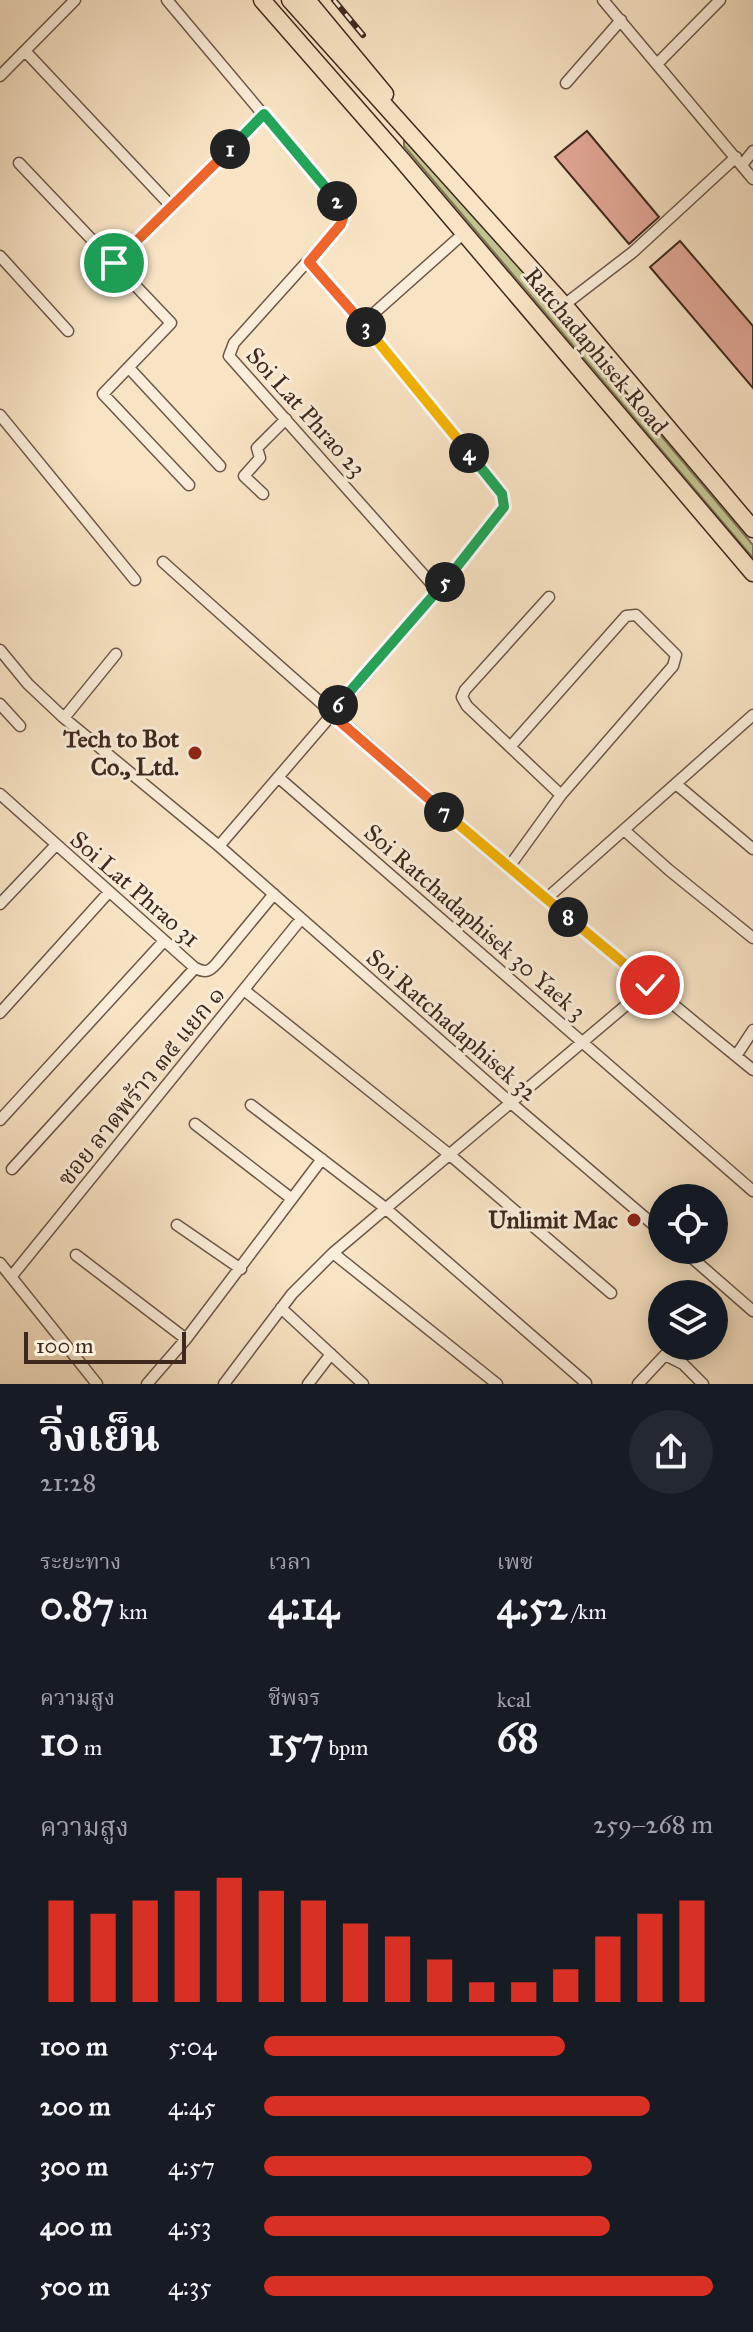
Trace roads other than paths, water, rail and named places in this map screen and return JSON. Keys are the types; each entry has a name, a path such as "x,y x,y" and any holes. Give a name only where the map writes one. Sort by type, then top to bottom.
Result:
{"main road":[{"name":"Ratchadaphisek Road","path":"262,0 753,573"},
{"name":"Ratchadaphisek Road","path":"275,0 421,143 564,305 753,529"},
{"name":"Ratchadaphisek Road","path":"290,0 310,33 402,160"},
{"name":"Ratchadaphisek Road","path":"307,0 374,79 421,143"}],"street":[{"path":"0,76 75,0"},
{"name":"Soi Lat Phrao 23","path":"167,0 341,207 344,215 341,224 309,262 234,343 229,356 438,591"},
{"path":"603,0 753,179"},
{"path":"658,63 720,0"},
{"path":"566,83 621,20"},
{"path":"25,51 172,207"},
{"path":"114,263 264,114"},
{"path":"564,305 633,252 753,151"},
{"path":"19,163 171,323 103,394 189,485"},
{"path":"363,323 464,233"},
{"path":"1,259 68,331"},
{"path":"219,846 330,713 438,591 498,515 504,501 502,494 363,323 309,262"},
{"path":"129,368 220,466"},
{"path":"0,415 135,580"},
{"path":"263,494 244,476 260,458 257,448 286,419"},
{"path":"163,562 330,713 546,899 753,1070"},
{"path":"549,597 462,697 467,706 561,795"},
{"path":"509,867 561,795 676,660 676,655 636,615 626,616 510,747"},
{"name":"Soi Ratchadaphisek 32","path":"0,650 28,684 64,718 219,846 648,1220"},
{"path":"64,718 116,654"},
{"path":"0,704 20,726"},
{"path":"546,899 753,715"},
{"name":"Soi Ratchadaphisek 30 Yaek 3","path":"278,777 753,1191"},
{"path":"676,784 753,849"},
{"name":"Soi Lat Phrao 31","path":"1,797 195,968 209,971 274,894"},
{"path":"624,830 753,938"},
{"path":"0,904 55,846"},
{"path":"0,1013 109,892"},
{"name":"ซอย ลาดพร้าว ๓๕ แยก ๑","path":"11,1277 301,919"},
{"path":"0,1120 164,941"},
{"path":"12,1169 195,968"},
{"path":"224,1384 292,1294 333,1253 650,985"},
{"path":"244,990 450,1155 611,1293"},
{"path":"736,1056 753,1030"},
{"path":"251,1105 384,1207 586,1383"},
{"path":"195,1124 292,1199"},
{"path":"147,1384 241,1269 322,1159"},
{"path":"177,1225 241,1269"},
{"path":"333,1253 497,1384"},
{"path":"76,1255 186,1339"},
{"path":"0,1263 97,1384"},
{"path":"699,1264 753,1311"},
{"path":"281,1308 363,1384"},
{"path":"308,1384 331,1354"},
{"path":"638,1384 665,1355 683,1364 703,1384"}],"railway":[{"path":"334,0 363,35"}],"place":[{"name":"Tech to Bot Co., Ltd.","path":"195,753"},
{"name":"Unlimit Mac","path":"634,1220"}]}
